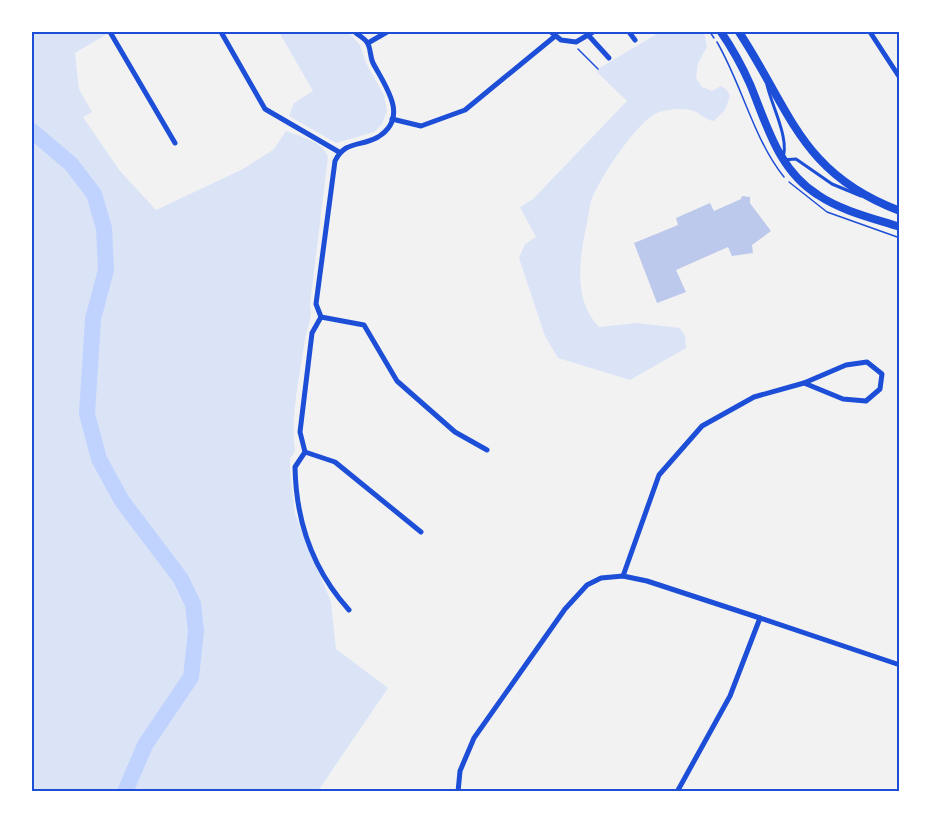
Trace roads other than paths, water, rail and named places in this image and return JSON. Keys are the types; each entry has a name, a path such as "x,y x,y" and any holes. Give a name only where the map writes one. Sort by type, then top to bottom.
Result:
{"main road":[{"path":"721,32 750,84 782,160 791,172 818,195 838,206 900,227"},
{"path":"739,32 810,152 826,168 865,197 900,211"}],"street":[{"path":"110,32 175,143"},
{"path":"221,32 265,109 339,152"},
{"path":"321,317 316,304 333,169 339,152 347,146 380,136 392,119 393,101 372,61 368,43 355,32"},
{"path":"368,43 387,32"},
{"path":"628,32 635,40"},
{"path":"870,32 886,61 900,78"},
{"path":"392,119 421,126 465,110 553,34 576,42 591,34 609,58"},
{"path":"321,317 364,325 397,381 455,432 487,450"},
{"path":"321,317 312,333 300,432 305,452 295,468 301,521 324,579 349,610"},
{"path":"623,576 659,475 702,426 754,397 804,383 846,365 867,362 882,374 879,388 866,401 843,399 804,383"},
{"path":"305,452 323,456 335,462 421,532"},
{"path":"458,792 460,771 474,738 575,596 587,585 601,578 623,576 647,581 900,665"},
{"path":"677,792 742,672 760,618"}],"lane":[{"path":"765,77 772,108 787,142 782,160 796,159 832,184 865,197"}],"waterway":[{"path":"32,131 71,164 94,194 104,228 106,270 93,319 87,414 99,459 122,501 181,579 193,604 196,631 191,677 145,745 125,792"}]}
